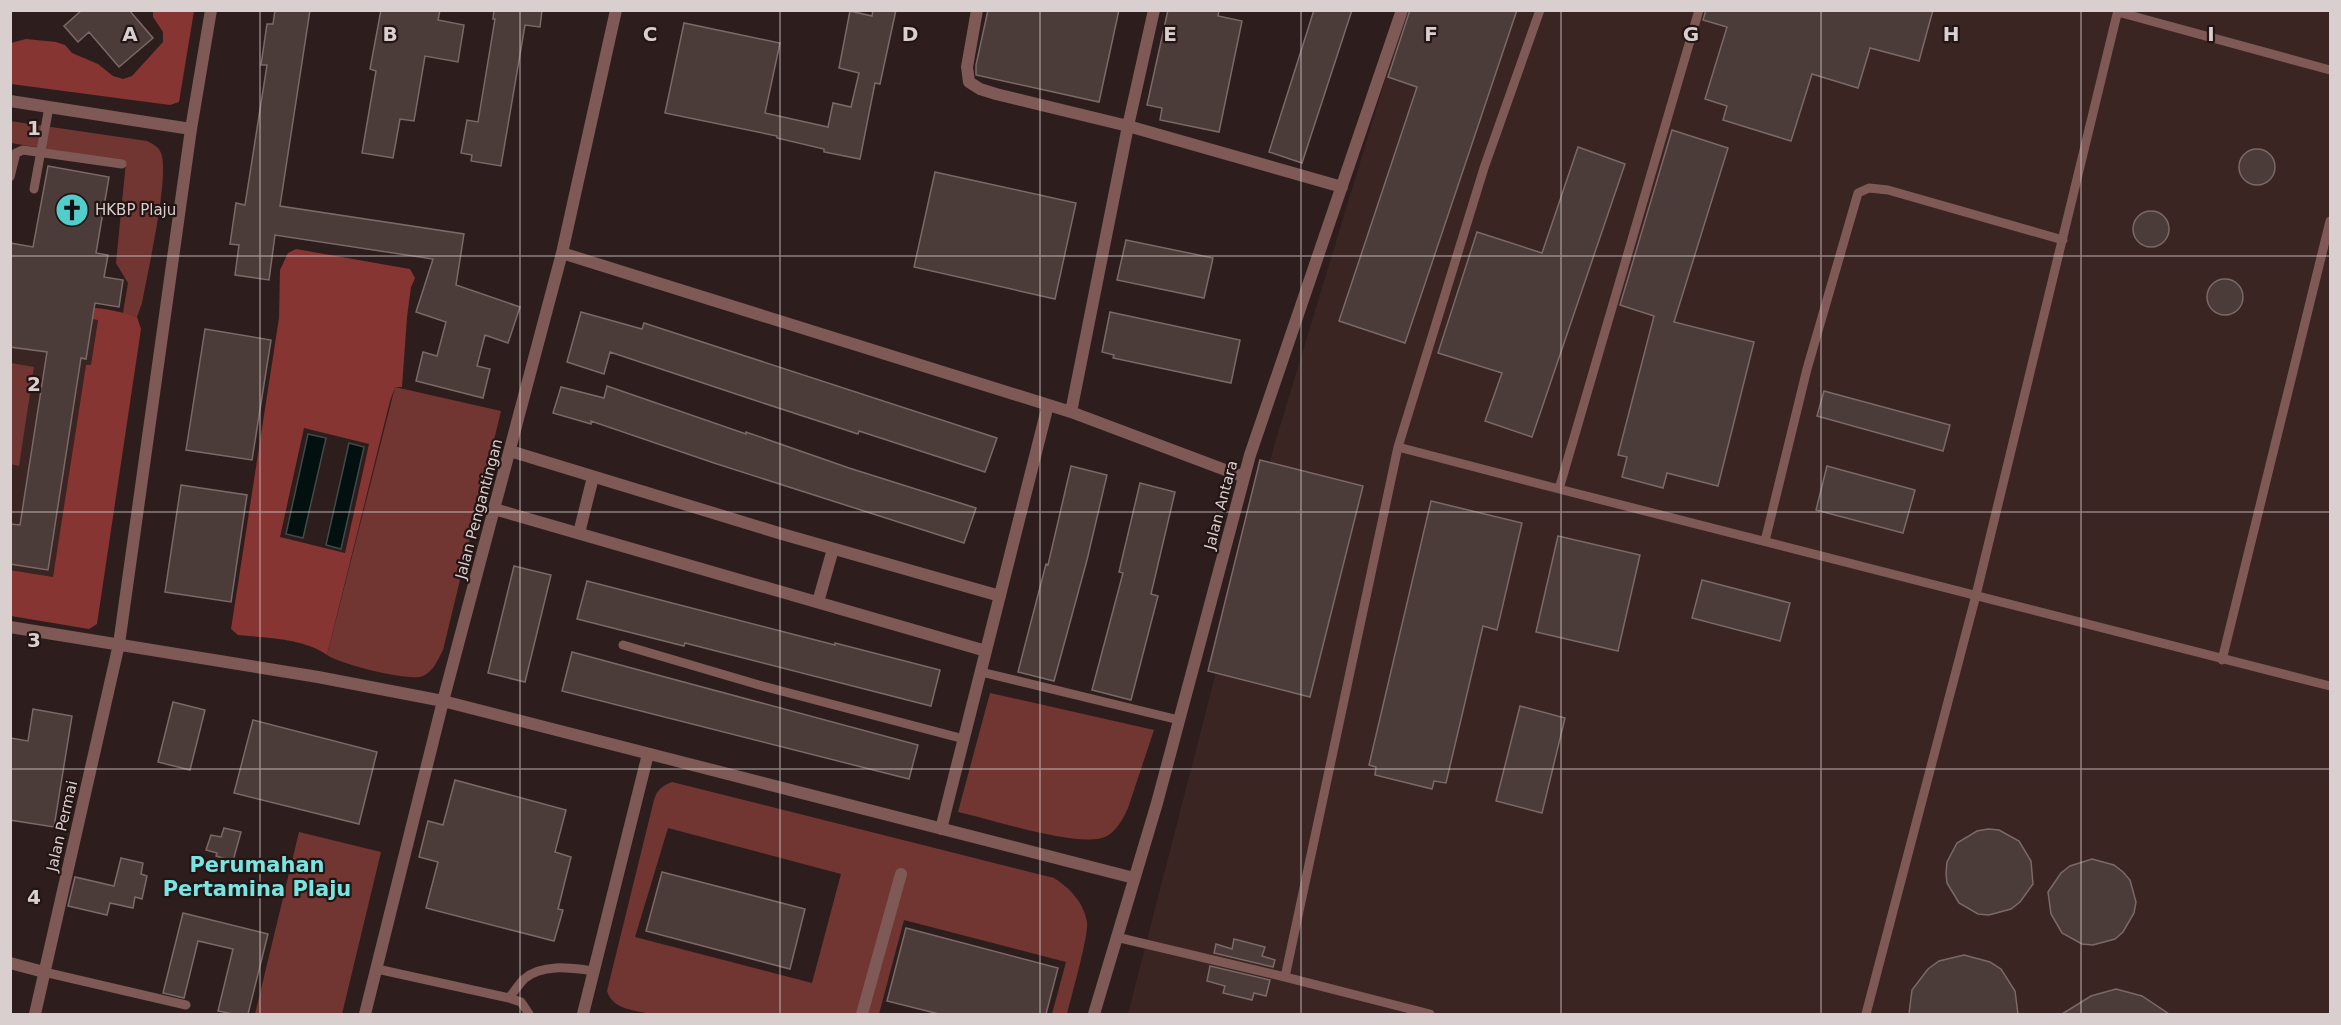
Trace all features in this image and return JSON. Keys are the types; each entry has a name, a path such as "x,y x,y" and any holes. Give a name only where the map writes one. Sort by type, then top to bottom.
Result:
{"street":[{"name":"Jalan Permai","path":"34,1014 118,644 191,129 211,10"},
{"name":"Jalan Pengantingan","path":"365,1014 443,701 562,253 616,10"},
{"path":"976,10 967,67 969,82 980,89 1128,126 1341,187"},
{"path":"1071,412 1128,126 1154,10"},
{"name":"Jalan Antara","path":"1094,1014 1179,720 1244,477 1402,10"},
{"path":"10,100 191,129"},
{"path":"562,253 1071,412 1244,477"},
{"path":"941,829 1048,405"},
{"path":"510,451 833,549 1000,596"},
{"path":"579,533 593,477"},
{"path":"494,509 986,651"},
{"path":"818,602 833,549"},
{"path":"10,627 318,677 443,701 1134,878"},
{"path":"587,1014 594,971 648,754"},
{"path":"862,1014 901,874"},
{"path":"10,963 44,972"}],"lane":[{"path":"1285,976 1398,447 1484,168 1540,10"},
{"path":"1559,489 1699,10"},
{"path":"1866,1014 1976,595 2118,11 2331,70"},
{"path":"34,189 49,107"},
{"path":"10,177 19,151 122,164"},
{"path":"1765,542 1807,369 1858,193 1869,188 1887,190 2062,240"},
{"path":"2222,660 2331,221"},
{"path":"1398,447 2222,660 2331,686"},
{"path":"623,645 759,685 964,739"},
{"path":"981,672 1179,720"},
{"path":"1116,938 1285,976 1430,1014"},
{"path":"509,998 525,978 543,970 561,967 594,971"},
{"path":"377,969 509,998 521,1002 529,1014"},
{"path":"44,972 186,1005"}],"shaded area":[{"path":"153,11 194,11 179,102 170,105 11,84 11,43 26,39 65,45 72,53 98,64 113,76 123,79 132,76 163,42 163,32 153,17"},
{"path":"1406,11 2330,11 2330,1014 1128,1014 1275,443"},
{"path":"10,121 147,141 160,151 163,182 153,249 137,317 123,313 128,283 116,263 126,162 11,143"},
{"path":"296,249 410,269 415,278 411,287 407,317 402,387 395,387 390,401 327,655 296,642 238,635 231,629 279,318 280,270 288,253","holes":["304,428 369,444 345,553 280,537"]},
{"path":"10,305 98,319 91,365 86,365 53,577 11,570"},
{"path":"11,305 106,309 137,317 141,329 97,624 89,629 11,616 10,570 53,577 86,365 91,365 98,320"},
{"path":"11,363 34,367 19,466 11,464"},
{"path":"395,387 501,411 443,650 430,671 423,676 415,677 375,671 327,655"},
{"path":"308,434 326,438 303,538 286,534"},
{"path":"349,443 364,447 341,549 326,545"},
{"path":"990,693 1154,730 1128,808 1113,832 1105,837 1075,839 958,812"},
{"path":"672,782 1054,878 1075,897 1083,909 1087,922 1083,952 1067,1014 1052,1014 1066,962 904,920 879,1014 652,1014 619,1006 607,991 654,800 658,791","holes":["668,828 841,874 812,983 635,937"]},
{"path":"299,832 381,852 342,1014 255,1014"}],"building":[{"path":"82,10 129,10 153,38 119,67 89,32 78,42 64,26"},
{"path":"275,10 310,10 280,206 464,234 456,285 520,307 508,343 485,335 477,366 490,369 483,398 416,381 423,352 437,356 446,322 416,312 433,259 275,235 269,280 235,275 239,245 230,244 236,203 245,205 267,65 261,65 267,24 273,24"},
{"path":"381,10 440,10 438,20 464,25 458,62 425,56 414,121 400,119 393,158 362,153 376,71 370,69"},
{"path":"494,10 542,10 540,27 525,25 501,166 471,161 472,155 461,153 467,120 478,122 495,19 493,19"},
{"path":"873,10 896,10 880,84 875,83 860,159 824,152 824,149 777,138 777,136 665,113 684,23 780,43 765,113 828,127 833,103 851,107 859,73 839,68 850,11 872,16"},
{"path":"988,10 1119,10 1099,102 976,75 976,65"},
{"path":"1168,10 1219,10 1218,16 1242,21 1219,132 1160,120 1162,108 1147,105"},
{"path":"1314,10 1352,10 1302,163 1269,152"},
{"path":"1410,10 1517,10 1405,343 1339,321 1417,87 1388,77"},
{"path":"1706,10 1933,10 1919,61 1870,48 1858,88 1812,74 1791,141 1723,120 1727,106 1705,99 1727,27 1703,20"},
{"path":"1672,130 1728,148 1674,322 1754,342 1718,486 1667,473 1663,488 1622,477 1627,457 1618,455 1654,316 1620,305"},
{"path":"1578,147 1625,164 1532,437 1485,421 1502,373 1438,353 1477,232 1542,253"},
{"path":"2257,149 2270,154 2275,167 2270,180 2257,185 2244,180 2239,167 2244,154"},
{"path":"48,166 109,177 96,253 108,255 104,277 123,280 119,307 95,303 86,359 81,358 48,570 10,564 10,524 20,525 47,352 10,347 10,243 33,247"},
{"path":"935,172 1076,203 1055,299 914,267"},
{"path":"2151,211 2164,216 2169,229 2164,242 2151,247 2138,242 2133,229 2138,216"},
{"path":"1126,240 1213,258 1204,298 1117,280"},
{"path":"2225,279 2238,284 2243,297 2238,310 2225,315 2212,310 2207,297 2212,284"},
{"path":"581,312 642,329 644,323 997,438 985,472 859,431 858,434 610,352 604,374 567,362"},
{"path":"1110,312 1240,340 1231,383 1113,358 1114,355 1102,352"},
{"path":"205,329 271,340 252,460 186,450"},
{"path":"607,386 746,434 746,432 849,468 976,508 964,543 591,421 591,424 553,413 561,387 604,398"},
{"path":"1824,391 1950,425 1943,451 1817,416"},
{"path":"1260,460 1363,486 1310,697 1208,671"},
{"path":"1071,466 1107,475 1087,560 1054,681 1018,672 1046,564 1048,565"},
{"path":"1827,466 1915,490 1903,533 1816,510"},
{"path":"1140,483 1175,492 1151,594 1158,596 1131,700 1092,690 1123,573 1119,572"},
{"path":"181,485 247,495 231,602 165,592"},
{"path":"1431,501 1522,523 1497,630 1483,626 1446,783 1434,781 1432,789 1375,775 1376,767 1369,765"},
{"path":"1558,536 1640,555 1618,651 1536,632"},
{"path":"514,566 551,575 525,682 488,673"},
{"path":"1702,580 1790,603 1780,641 1692,618"},
{"path":"587,581 940,670 931,706 685,643 684,646 577,619"},
{"path":"572,652 918,745 909,779 562,691"},
{"path":"173,702 205,710 190,770 158,762"},
{"path":"1520,706 1565,718 1542,813 1496,801"},
{"path":"33,709 72,716 54,827 10,820 10,738 28,741"},
{"path":"253,720 377,752 359,824 234,793"},
{"path":"455,780 566,810 555,852 571,857 558,909 563,910 554,941 426,908 438,862 419,857 428,821 443,825"},
{"path":"224,828 241,832 233,861 206,850 211,835 221,837"},
{"path":"1999,830 2019,841 2031,861 2033,884 2020,902 2011,909 1989,915 1978,914 1959,903 1947,883 1946,873 1947,862 1957,843 1977,831"},
{"path":"121,858 143,863 141,874 147,876 142,899 135,897 133,908 110,903 107,915 68,906 75,877 114,886"},
{"path":"2092,859 2114,865 2123,872 2130,880 2136,902 2134,913 2123,932 2115,939 2093,945 2082,944 2062,933 2051,914 2048,892 2061,873 2070,866"},
{"path":"662,872 805,909 790,969 646,931"},
{"path":"183,913 268,934 248,1014 218,1011 233,949 198,941 184,998 163,993"},
{"path":"906,928 1058,968 1046,1014 939,1014 887,1001"},
{"path":"1234,939 1265,947 1262,956 1275,960 1273,967 1214,953 1216,944 1232,949"},
{"path":"1964,955 1990,962 2001,969 2015,991 2018,1014 1909,1014 1912,990 1928,969 1939,961"},
{"path":"1210,966 1270,980 1266,996 1254,993 1252,1000 1223,993 1225,986 1207,981"},
{"path":"2116,989 2142,996 2169,1014 2062,1014 2091,996"}],"place":[{"name":"HKBP Plaju","path":"72,210"}],"district":[{"name":"Perumahan Pertamina Plaju","path":"257,877"}]}
